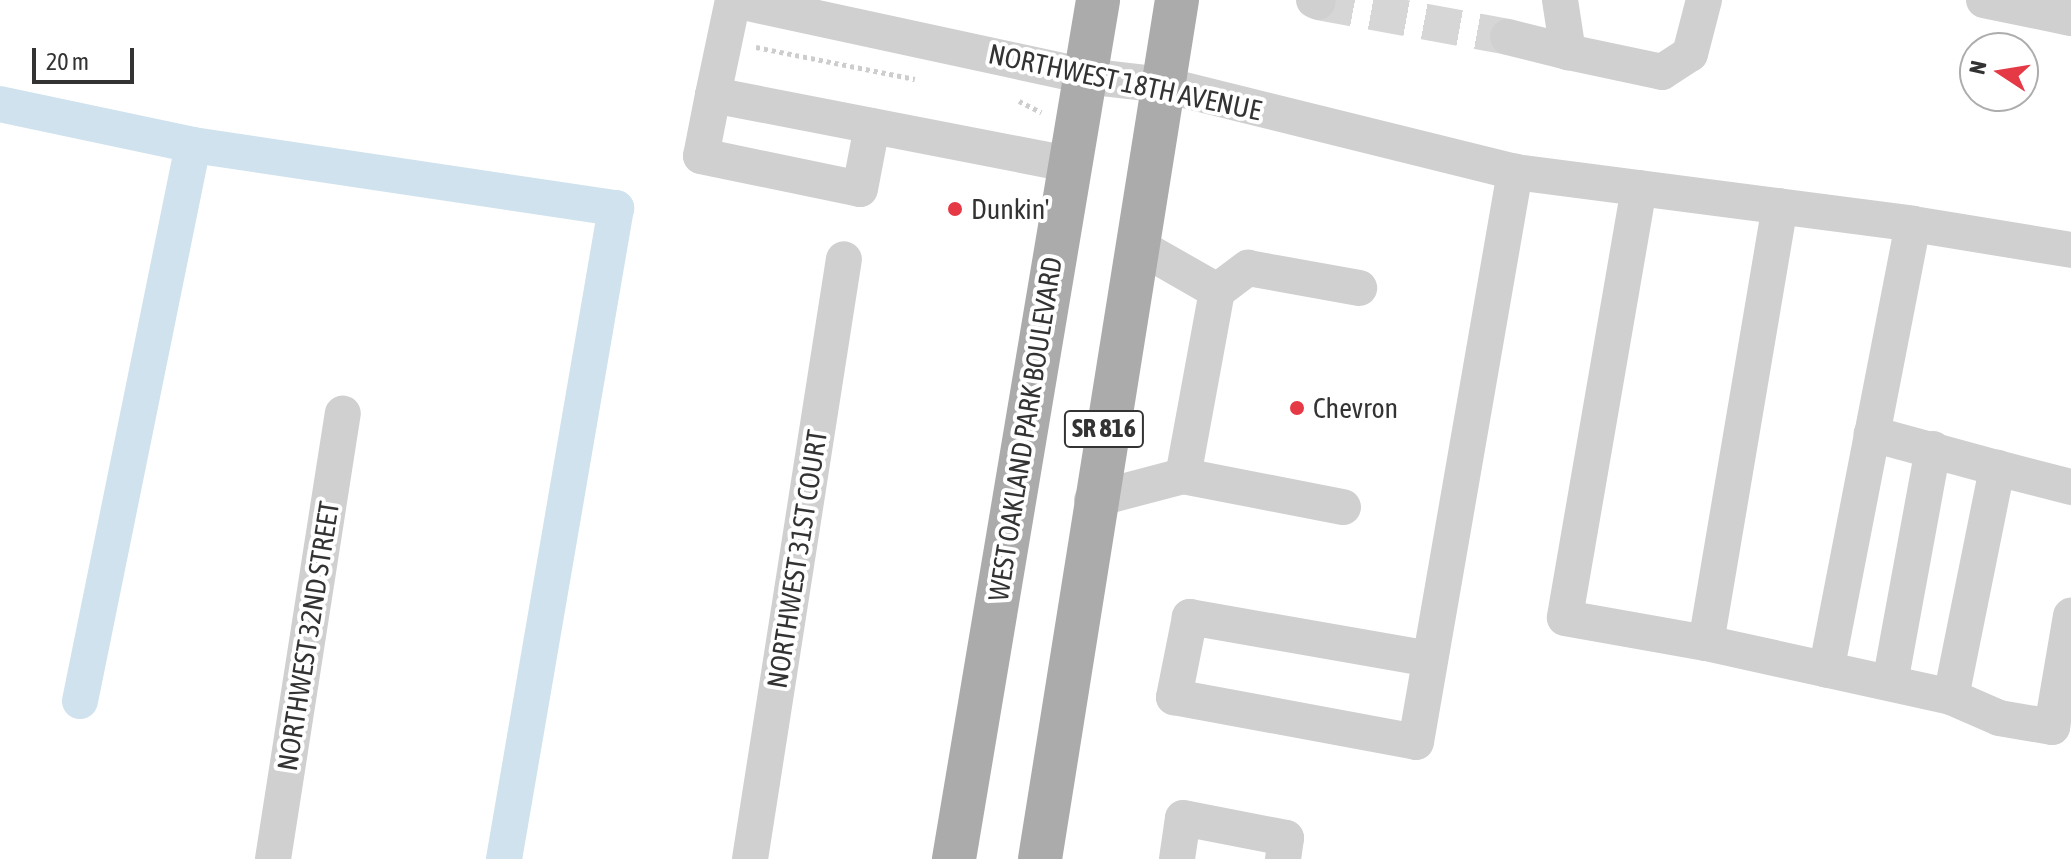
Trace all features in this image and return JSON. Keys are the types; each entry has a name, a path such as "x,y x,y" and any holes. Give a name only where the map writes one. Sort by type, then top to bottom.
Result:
{"main road":[{"name":"WEST OAKLAND PARK BOULEVARD","path":"954,859 1054,161 1085,76 1098,0"},
{"name":"SR 816","path":"1040,859 1092,500 1177,0"}],"street":[{"path":"733,0 701,156 860,189 872,126"},
{"name":"NORTHWEST 18TH AVENUE","path":"733,0 1085,76 1164,85 1515,172 1913,224 2071,250"},
{"path":"1560,0 1568,52"},
{"path":"1508,37 1662,72 1678,68 1697,38 1704,0"},
{"path":"1984,0 2071,18"},
{"path":"713,95 1054,161"},
{"path":"1430,659 1190,617 1174,697 1416,742 1515,172"},
{"path":"1639,188 1565,618 1706,643 1890,683 1951,697 1999,718 2052,727 2071,616"},
{"path":"1706,643 1780,206"},
{"path":"1826,670 1913,224"},
{"path":"1135,244 1217,291"},
{"name":"NORTHWEST 31ST COURT","path":"750,859 844,259"},
{"path":"1183,476 1217,291 1248,268 1359,288"},
{"name":"NORTHWEST 32ND STREET","path":"273,859 343,413"},
{"path":"1872,434 1997,468 2066,478"},
{"path":"1890,683 1933,449"},
{"path":"1951,697 1997,468"},
{"path":"1092,500 1183,476 1343,507"},
{"path":"1177,859 1183,818 1286,838 1283,859"}],"path":[{"path":"724,41 925,81"},
{"path":"1002,97 1041,110 1054,161"}],"waterway":[{"path":"0,104 193,145 616,208 504,859"},
{"path":"80,701 193,145"}],"tunnel":[{"path":"1318,2 1508,37"}],"place":[{"name":"Dunkin'","path":"955,209"},
{"name":"Chevron","path":"1297,408"}]}
